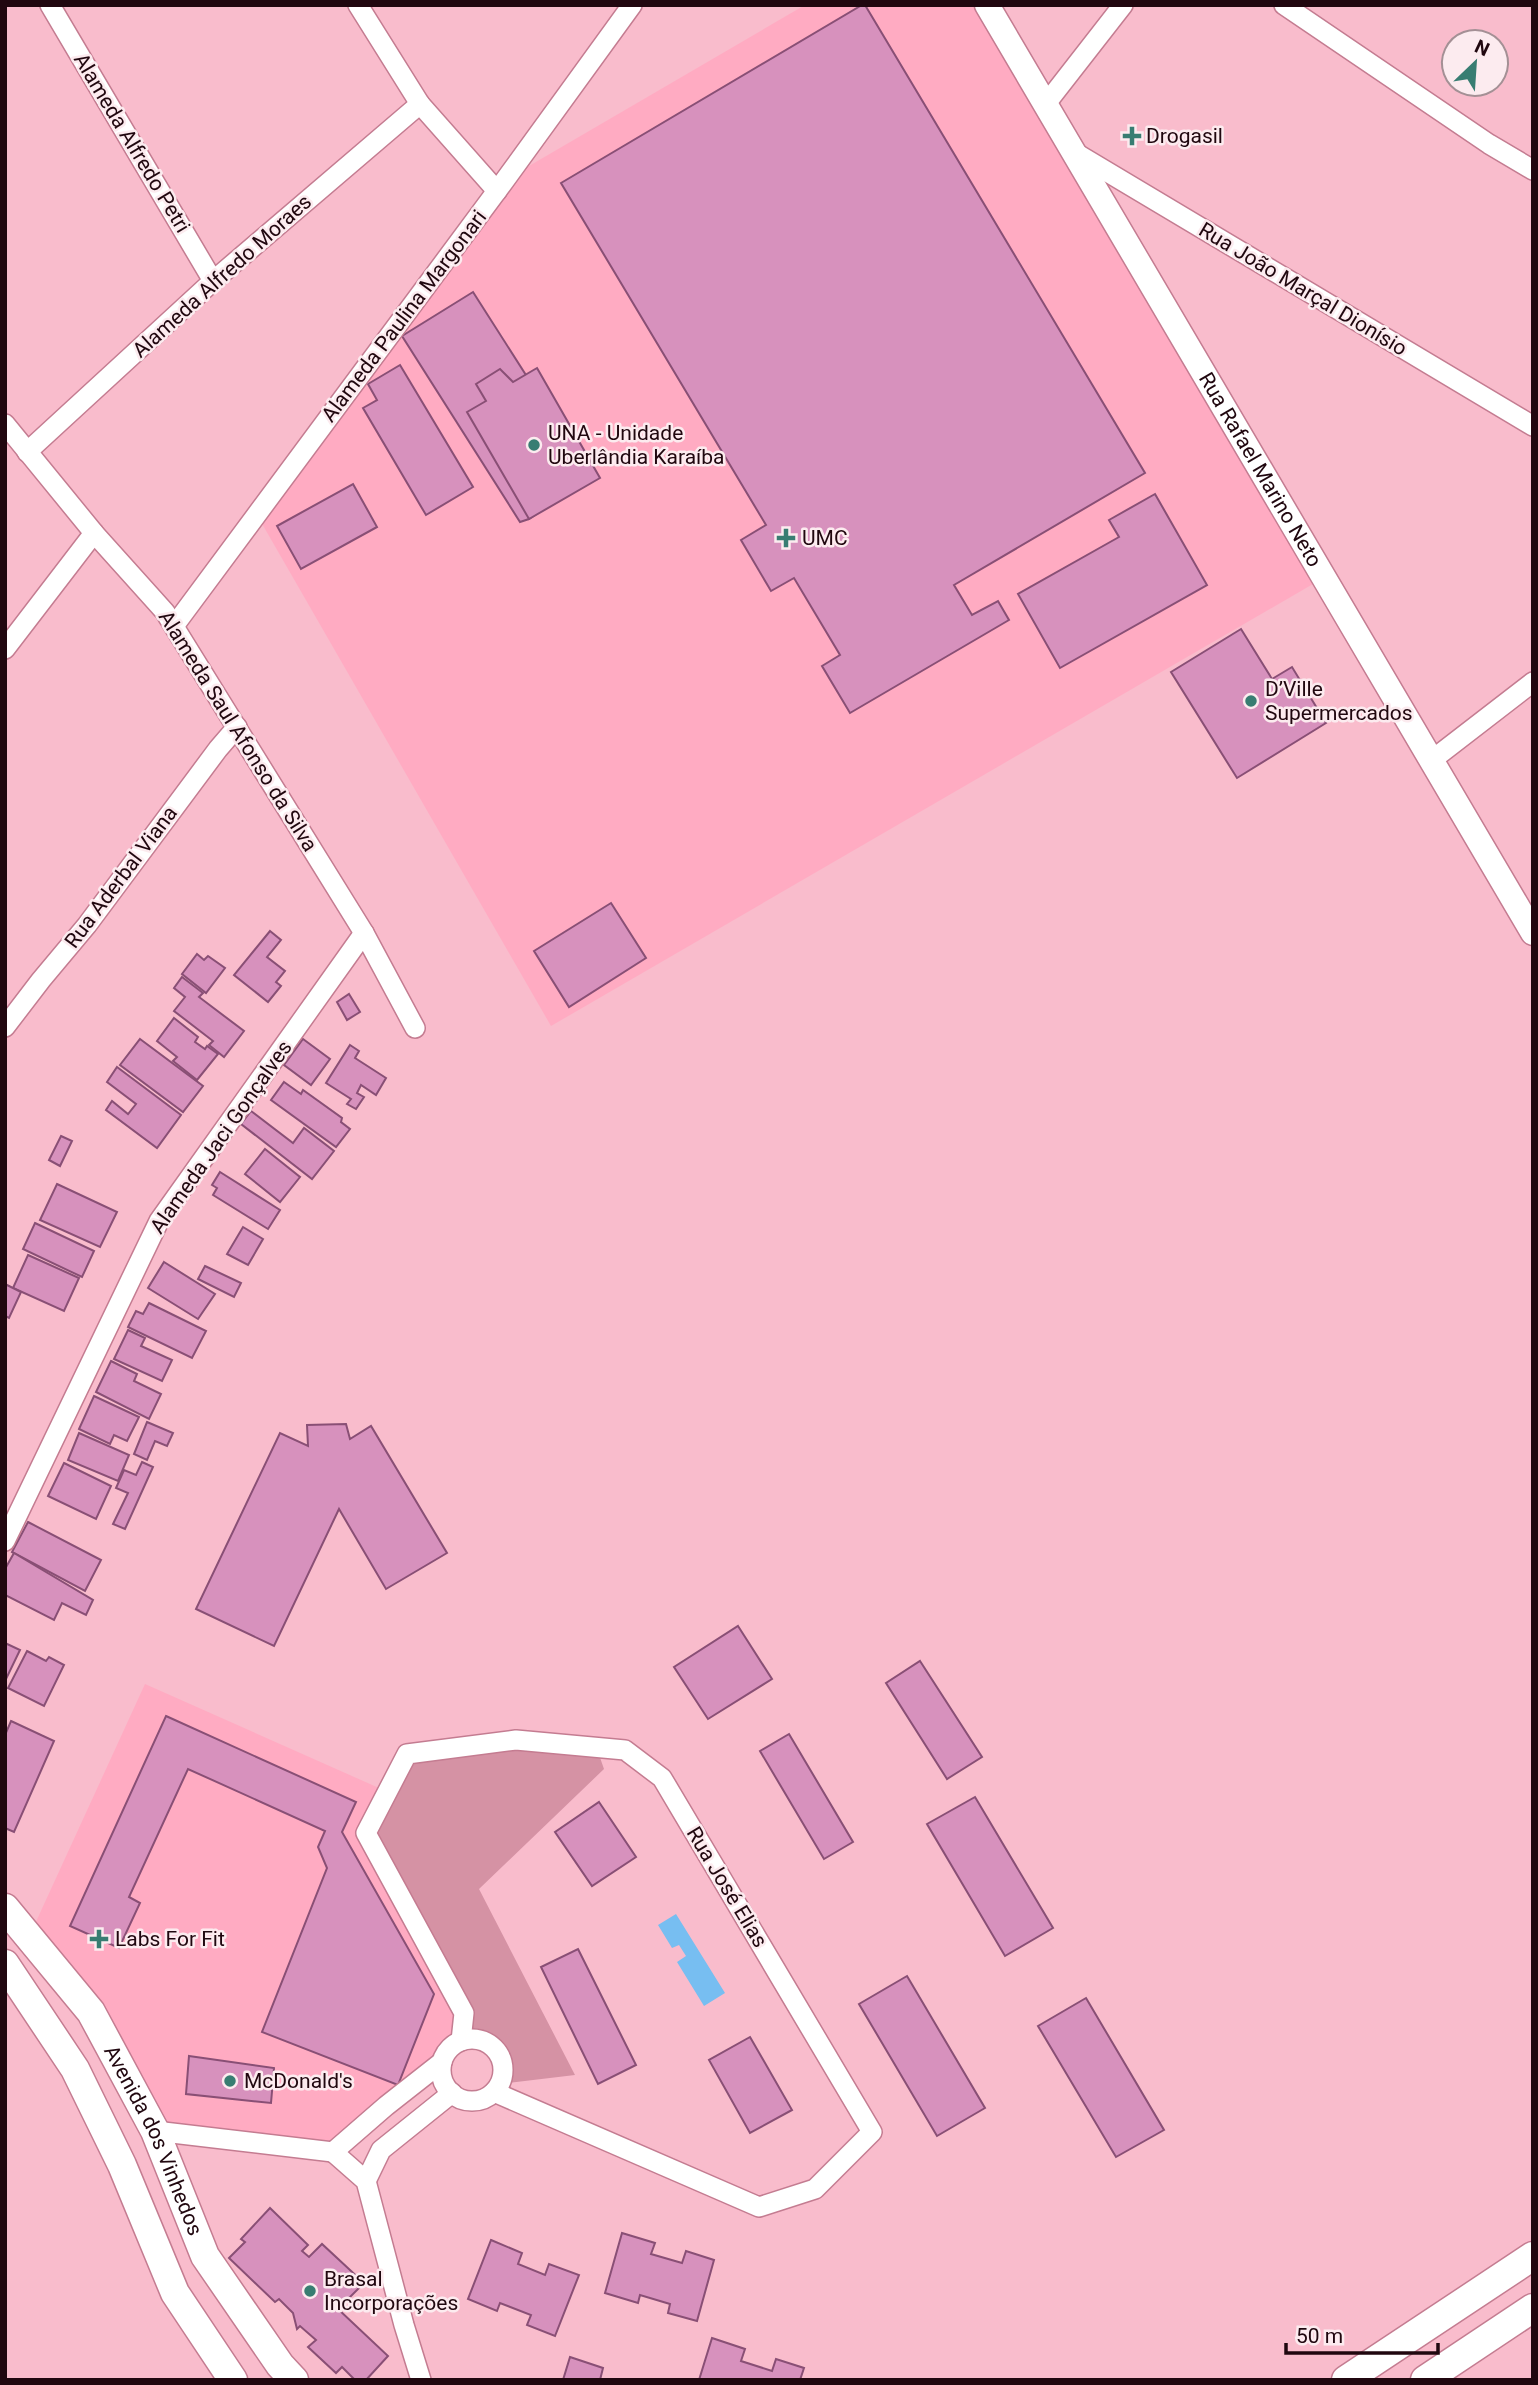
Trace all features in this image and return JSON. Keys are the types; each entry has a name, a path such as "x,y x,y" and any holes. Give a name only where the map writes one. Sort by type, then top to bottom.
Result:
{"main road":[{"name":"Avenida dos Vinhedos","path":"5,1908 91,2012 155,2131 205,2256 280,2365 294,2380"},
{"name":"Avenida dos Vinhedos","path":"5,1964 75,2069 122,2165 175,2293 233,2380"},
{"path":"1346,2380 1533,2256"},
{"path":"1425,2380 1533,2308"}],"street":[{"name":"Alameda Alfredo Petri","path":"50,5 213,281"},
{"path":"358,5 420,104 497,191"},
{"name":"Alameda Paulina Margonari","path":"174,626 632,5"},
{"name":"Rua Rafael Marino Neto","path":"987,5 1533,933"},
{"path":"1045,105 1123,5"},
{"path":"1284,5 1489,144 1533,170"},
{"name":"Alameda Alfredo Moraes","path":"27,452 213,281 420,104"},
{"name":"Rua João Marçal Dionísio","path":"1074,152 1533,426"},
{"name":"Alameda Saul Afonso da Silva","path":"5,424 94,533 165,612 364,933 415,1028"},
{"path":"5,649 94,533"},
{"path":"1432,760 1533,682"},
{"name":"Rua Aderbal Viana","path":"6,1025 87,925 237,727"},
{"name":"Alameda Jaci Gonçalves","path":"5,1541 159,1221 364,933"},
{"name":"Rua José Elias","path":"461,2041 464,2012 366,1833 407,1754 516,1740 625,1750 662,1778 872,2132 815,2189 759,2207 494,2092"},
{"path":"333,2152 442,2062 446,2053 461,2041 482,2040 492,2045 503,2063 503,2074 494,2092 476,2100 466,2100 452,2093 444,2082 442,2062"},
{"path":"366,2181 381,2150 452,2093"},
{"path":"155,2131 333,2152 366,2181 421,2380"}],"shaded area":[{"name":"UMC","path":"805,5 987,5 1325,577 551,1026 257,515 505,180"},
{"path":"145,1684 388,1792 464,2013 461,2041 446,2053 442,2062 333,2152 155,2131 29,1937"},
{"path":"516,1740 597,1749 604,1769 479,1889 575,2075 500,2084 502,2064 495,2049 481,2041 461,2041 464,2012 366,1833 407,1754"}],"water":[{"path":"676,1914 725,1993 704,2006 677,1962 686,1956 679,1945 672,1948 658,1925"}],"building":[{"path":"865,5 1145,473 954,585 972,615 998,601 1009,620 850,713 822,666 840,655 794,578 771,591 741,540 766,525 561,183"},
{"path":"473,292 591,477 529,519 520,522 402,336"},
{"path":"400,365 473,487 426,515 363,408 377,400 368,384"},
{"name":"UNA - Unidade Uberlândia Karaíba","path":"537,368 600,478 529,519 467,412 486,401 476,384 500,369 513,382"},
{"path":"353,484 377,527 301,569 277,526"},
{"path":"1155,494 1207,585 1060,668 1018,594 1119,537 1109,520"},
{"name":"D’Ville Supermercados","path":"1241,629 1272,679 1292,667 1326,723 1237,778 1171,672"},
{"path":"611,903 646,958 569,1007 534,951"},
{"path":"270,931 281,940 267,957 285,971 276,982 281,986 268,1002 234,975"},
{"path":"197,954 204,960 208,956 225,968 206,993 182,974"},
{"path":"182,977 203,993 199,997 244,1031 224,1057 209,1045 213,1041 174,1011 185,997 174,988"},
{"path":"349,994 360,1012 347,1020 337,1002"},
{"path":"174,1018 198,1037 195,1042 218,1054 197,1080 173,1061 177,1057 157,1041"},
{"path":"140,1039 203,1086 183,1112 120,1065"},
{"path":"303,1039 330,1059 311,1085 284,1065"},
{"path":"350,1045 359,1051 355,1058 386,1078 376,1095 361,1085 357,1093 364,1097 356,1109 347,1104 351,1099 326,1083"},
{"path":"117,1067 181,1115 157,1148 106,1110 112,1101 128,1114 136,1104 107,1082"},
{"path":"284,1082 301,1094 303,1090 342,1118 341,1122 350,1129 336,1147 271,1100"},
{"path":"251,1111 293,1143 304,1128 334,1151 312,1179 241,1124"},
{"path":"61,1136 72,1141 60,1166 49,1160"},
{"path":"265,1149 300,1177 280,1202 245,1174"},
{"path":"220,1172 280,1210 268,1229 213,1195 217,1188 212,1185"},
{"path":"57,1184 117,1212 100,1247 40,1220"},
{"path":"35,1223 94,1251 82,1277 23,1249"},
{"path":"243,1227 263,1239 248,1265 227,1254"},
{"path":"28,1255 79,1278 64,1311 13,1288"},
{"path":"164,1262 215,1294 198,1319 148,1288"},
{"path":"205,1266 241,1283 234,1297 198,1279"},
{"path":"5,1284 21,1292 9,1318 5,1316"},
{"path":"149,1303 206,1331 192,1358 128,1327 136,1311 143,1314"},
{"path":"128,1330 145,1338 141,1346 172,1360 162,1381 114,1359"},
{"path":"111,1361 137,1374 134,1381 161,1394 149,1419 96,1392"},
{"path":"94,1396 139,1417 127,1441 114,1435 110,1444 79,1429"},
{"path":"147,1422 173,1433 167,1446 155,1441 147,1460 134,1454"},
{"path":"346,1424 350,1439 371,1426 447,1553 386,1589 339,1509 274,1646 196,1609 280,1433 308,1446 307,1425"},
{"path":"79,1433 129,1455 118,1481 68,1460"},
{"path":"142,1462 153,1467 125,1529 113,1524 128,1493 116,1488 124,1470 136,1475"},
{"path":"64,1463 111,1486 96,1519 48,1496"},
{"path":"28,1522 101,1560 85,1591 12,1552"},
{"path":"14,1553 93,1600 86,1615 62,1603 54,1620 5,1595 5,1569"},
{"path":"738,1626 772,1679 708,1719 674,1667"},
{"path":"5,1643 20,1650 6,1679 5,1678"},
{"path":"27,1651 46,1661 49,1657 64,1665 44,1706 8,1688"},
{"path":"920,1661 982,1757 947,1779 886,1683"},
{"path":"166,1716 356,1802 342,1832 434,1994 398,2085 262,2032 327,1868 318,1847 325,1831 188,1769 129,1897 140,1903 119,1948 70,1926"},
{"path":"11,1721 54,1741 14,1832 5,1828 5,1735"},
{"path":"789,1734 853,1842 824,1859 760,1751"},
{"path":"975,1797 1053,1928 1005,1956 927,1824"},
{"path":"599,1802 636,1857 592,1886 555,1832"},
{"path":"578,1949 636,2065 598,2084 541,1967"},
{"path":"907,1976 985,2108 937,2136 859,2004"},
{"path":"1086,1998 1164,2130 1116,2157 1038,2026"},
{"path":"750,2037 792,2110 750,2133 709,2060"},
{"name":"McDonald's","path":"189,2056 274,2068 271,2103 186,2094"},
{"name":"Brasal Incorporações","path":"270,2208 308,2245 302,2251 309,2257 322,2244 364,2283 338,2309 388,2356 366,2380 355,2380 342,2367 336,2373 308,2347 316,2340 300,2326 297,2329 293,2313 279,2299 275,2302 229,2258 245,2242 241,2239"},
{"path":"622,2233 655,2243 651,2254 682,2263 686,2251 714,2260 697,2321 668,2313 670,2304 640,2295 638,2303 605,2293"},
{"path":"491,2240 522,2253 518,2264 545,2275 549,2264 579,2275 555,2336 527,2325 531,2315 500,2303 497,2311 468,2299"},
{"path":"712,2338 745,2349 741,2361 772,2371 776,2359 804,2368 800,2380 699,2380"},
{"path":"570,2357 603,2368 600,2380 563,2380"}],"place":[{"name":"Drogasil","path":"1132,136"},
{"name":"UNA - Unidade Uberlândia Karaíba","path":"534,445"},
{"name":"UMC","path":"786,538"},
{"name":"D’Ville Supermercados","path":"1251,701"},
{"name":"Labs For Fit","path":"99,1939"},
{"name":"McDonald's","path":"230,2081"},
{"name":"Brasal Incorporações","path":"310,2291"}]}
